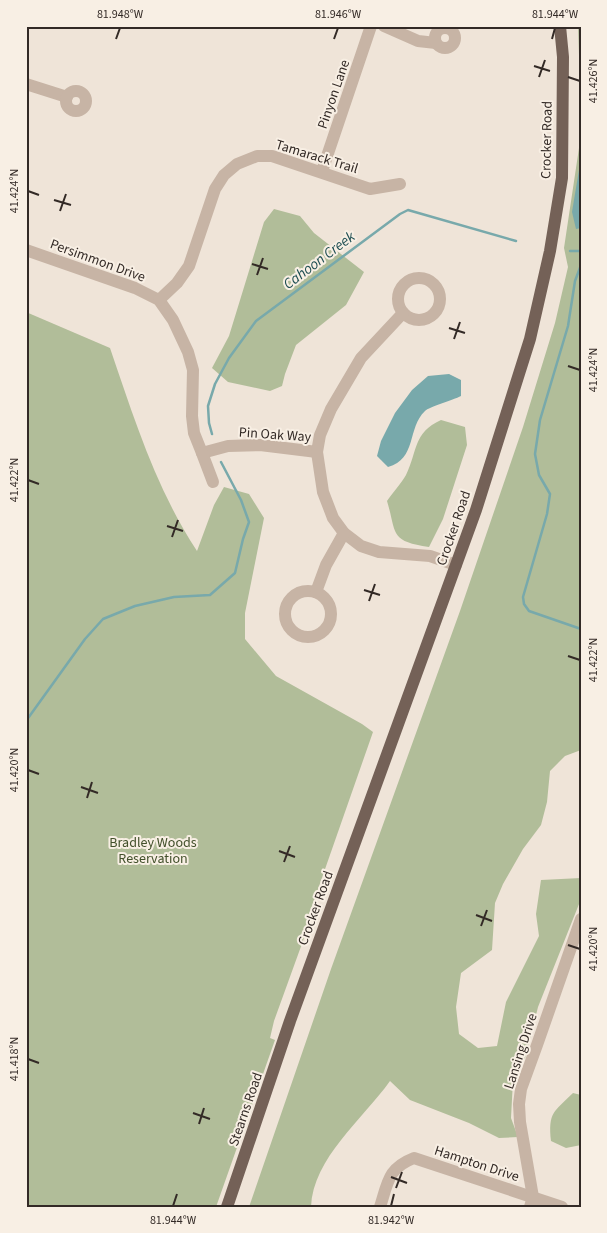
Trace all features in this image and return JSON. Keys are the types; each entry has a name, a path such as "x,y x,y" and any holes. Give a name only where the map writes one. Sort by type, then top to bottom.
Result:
{"main road":[{"name":"Crocker Road","path":"290,1021 476,510 530,339 550,251 562,178 563,57 560,26"},
{"name":"Stearns Road","path":"227,1207 290,1021"}],"street":[{"name":"Pinyon Lane","path":"322,172 371,26"},
{"path":"384,26 418,41 436,43"},
{"path":"26,84 66,97"},
{"name":"Tamarack Trail","path":"159,300 177,283 189,266 215,189 224,175 237,164 257,156 272,156 370,189 400,184"},
{"name":"Persimmon Drive","path":"26,250 135,288 159,300 173,320 188,352 193,370 194,394 192,416 194,433 202,453"},
{"path":"403,313 361,358 331,409 320,434 317,452 323,492 333,518 344,533 361,546 379,552 430,556 456,565"},
{"name":"Pin Oak Way","path":"202,453 228,446 260,445 317,452"},
{"path":"202,453 213,482"},
{"path":"316,592 326,565 344,533"},
{"name":"Lansing Drive","path":"532,1202 520,1122 519,1104 521,1089 581,919"},
{"name":"Hampton Drive","path":"380,1207 393,1171 401,1163 414,1158 532,1202 562,1207"}],"green space":[{"path":"578,26 581,26 581,750 565,756 550,771 547,802 541,825 523,849 503,884 495,903 492,950 461,973 456,1007 459,1034 478,1048 497,1046 506,1002 539,936 536,914 541,880 581,878 581,899 538,1007 526,1056 513,1080 511,1118 518,1137 499,1138 469,1123 410,1100 390,1081 330,1156 320,1172 314,1189 311,1207 249,1207 331,969 460,611 523,427 555,323 568,267 564,248 579,148 580,84"},
{"path":"274,209 300,216 314,233 364,272 346,305 296,345 282,386 270,391 228,382 212,368 229,336 264,222"},
{"name":"Bradley Woods Reservation","path":"26,312 110,348 137,427 158,478 169,503 197,551 214,505 224,487 249,494 264,518 245,613 245,639 276,676 373,732 310,912 312,916 274,1021 270,1038 275,1040 216,1207 26,1207"},
{"path":"441,420 465,427 467,445 443,519 429,547 416,545 401,539 394,528 387,501 406,475 418,443 425,431"},
{"path":"573,1093 581,1095 581,1145 566,1148 551,1141 550,1124 554,1113"}],"water":[{"path":"581,158 581,228 576,229 572,212"},
{"path":"449,374 461,380 461,396 425,411 419,418 408,450 397,463 388,467 377,456 381,441 395,413 412,390 428,376"}],"waterway":[{"name":"Cahoon Creek","path":"212,434 208,406 215,384 229,358 256,321 400,214 408,210 516,241"},
{"name":"Cahoon Creek","path":"570,251 581,251"},
{"path":"581,265 575,281 568,326 540,420 535,454 539,475 550,494 547,514 523,597 524,604 529,611 581,629"},
{"name":"Cahoon Creek","path":"26,721 85,639 103,619 135,606 174,597 210,595 235,573 249,522 241,500 221,462"}]}
